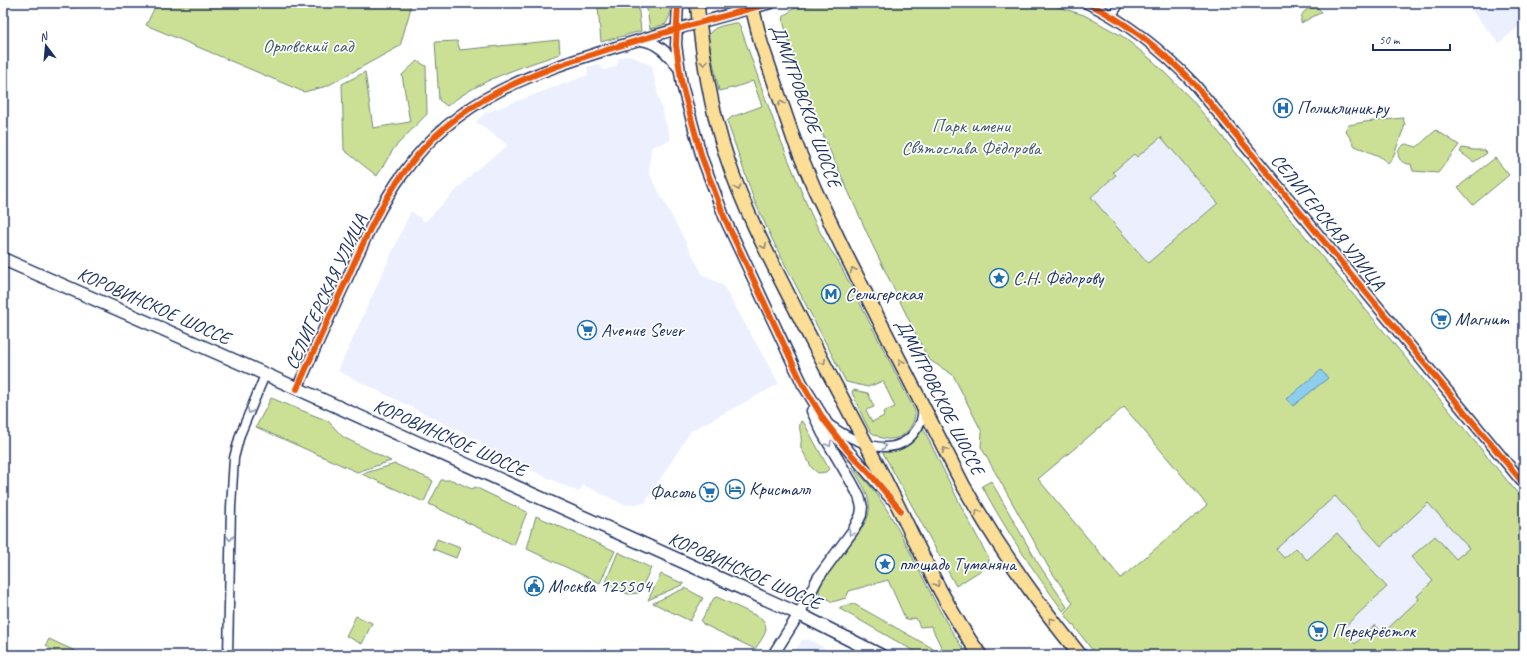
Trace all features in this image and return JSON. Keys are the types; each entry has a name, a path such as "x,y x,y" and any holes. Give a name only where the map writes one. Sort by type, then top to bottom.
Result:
{"main road":[{"path":"697,3 703,57 710,98 727,158 747,211 936,582 980,655"},
{"name":"ДМИТРОВСКОЕ ШОССЕ","path":"752,6 761,43 794,140 815,190 845,253 963,485 1005,556 1026,586 1080,655"},
{"name":"КОРОВИНСКОЕ ШОССЕ","path":"3,259 799,614 880,655"}],"street":[{"path":"678,3 676,44 678,68 702,158 725,219 802,383 824,420 847,450 901,511"},
{"name":"СЕЛИГЕРСКАЯ УЛИЦА","path":"297,389 364,240 405,170 442,128 473,106 521,79 639,40 699,24 752,6 771,3"},
{"name":"СЕЛИГЕРСКАЯ УЛИЦА","path":"1087,3 1112,15 1166,56 1195,84 1524,484"},
{"path":"1112,15 1120,3"},
{"path":"639,40 647,41 660,47 678,68"},
{"path":"228,655 231,507 234,458 240,434 265,375"},
{"path":"773,655 799,614 818,578 854,529 861,515 862,507 859,496 852,483 822,434 802,383"},
{"path":"824,420 849,438 866,445 877,447 893,446 900,444 912,436 920,424 922,418 921,403 918,397"}],"shaded area":[{"path":"1465,3 1524,3 1524,22 1499,43"},
{"path":"630,55 652,66 659,100 671,140 651,147 649,173 703,275 723,285 779,384 691,431 645,503 625,505 583,485 579,492 480,447 482,442 338,371 411,211 425,222 475,171 508,145 476,122 485,113 588,75 587,67 598,64 604,70 617,66 619,58"},
{"path":"1161,137 1218,203 1148,263 1091,197 1116,176 1113,172 1135,154 1137,157"},
{"path":"1335,496 1381,546 1428,503 1469,548 1456,559 1434,536 1412,557 1433,581 1417,596 1419,599 1383,633 1375,625 1355,644 1341,629 1387,587 1307,560 1284,558 1276,549"},
{"path":"808,639 837,655 793,655 802,640"}],"green space":[{"path":"67,3 97,3 98,5 69,8"},
{"name":"Орловский сад","path":"157,3 410,3 410,11 400,46 327,86 304,92 146,25"},
{"path":"604,3 638,3 641,31 601,42 598,7"},
{"path":"646,3 670,3 670,15 666,24 650,29"},
{"name":"Парк имени Святослава Фёдорова","path":"819,3 1045,3 1084,15 1122,36 1153,61 1191,99 1524,501 1524,655 1096,655 1064,613 1073,603 1049,568 981,447 982,432 953,375 928,359 872,244 804,93 783,21 784,16 793,9","holes":["1161,137 1218,203 1148,263 1091,197 1116,175 1113,172 1134,154 1137,157","1124,407 1207,505 1121,578 1038,479","1335,496 1381,546 1428,503 1469,548 1456,559 1435,536 1411,557 1433,581 1417,596 1419,599 1383,633 1375,625 1355,644 1342,629 1387,587 1337,533 1307,560 1296,548 1284,558 1276,549"]},
{"path":"1311,8 1318,8 1322,12 1301,23 1303,13"},
{"path":"738,23 740,26 781,140 814,220 837,259 915,411 909,430 899,437 886,439 872,433 852,393 853,390 868,393 874,407 866,410 872,422 884,416 883,412 895,407 883,381 868,387 846,382 775,245 754,200 727,121 732,117 762,106 753,81 719,91 708,38 709,34 714,29"},
{"path":"559,40 560,54 515,69 487,81 473,88 447,106 439,100 435,42 457,41 460,50"},
{"path":"417,61 426,66 427,114 394,148 377,176 344,150 342,84 365,72 373,128 410,122 402,75"},
{"path":"1403,118 1405,125 1393,157 1388,163 1379,156 1355,146 1345,130 1349,125"},
{"path":"1436,130 1459,145 1438,173 1413,171 1411,164 1402,162 1398,156 1399,149 1406,144 1417,147"},
{"path":"1462,148 1484,150 1487,153 1474,162 1460,152"},
{"path":"1495,158 1509,175 1473,205 1458,187"},
{"path":"271,398 328,421 343,437 391,461 357,472 256,427"},
{"path":"801,421 804,423 829,469 826,472 818,473 812,468 801,448"},
{"path":"923,428 989,559 988,566 956,586 882,451 895,450 906,446 920,434"},
{"path":"395,464 433,481 424,502 362,474"},
{"path":"852,467 877,494 907,546 943,616 968,655 945,655 931,626 920,627 916,618 906,620 888,580 849,591 846,598 832,602 819,593 823,580 853,541 869,512 869,500 867,494"},
{"path":"441,480 452,480 472,489 475,487 527,512 514,545 429,504"},
{"path":"991,481 1036,560 1067,607 1063,611 1020,550 991,503 982,486"},
{"path":"536,516 615,551 600,583 527,549"},
{"path":"437,539 460,548 456,558 433,549"},
{"path":"618,552 651,568 639,593 628,594 605,584"},
{"path":"661,574 684,584 648,600"},
{"path":"685,588 703,598 690,621 653,603"},
{"path":"717,597 761,618 764,622 766,626 765,634 755,649 703,624 701,621 714,598"},
{"path":"854,604 932,648 936,655 921,655 840,609 840,607"},
{"path":"356,616 372,623 362,644 346,636"},
{"path":"49,639 84,655 55,652 46,645"}],"water":[{"path":"1321,370 1328,378 1293,406 1287,399"}],"cycle path":[{"path":"678,3 676,45 682,85 702,158 725,219 802,383 824,420 847,450 871,475 901,511"},
{"path":"297,389 359,252 380,210 405,171 426,145 449,124 473,106 499,91 555,67 635,41 771,3"},
{"path":"1087,3 1117,19 1145,39 1158,49 1195,85 1524,484"}],"place":[{"name":"Поликлиник.ру","path":"1283,108"},
{"name":"С.Н. Фёдорову","path":"999,278"},
{"name":"Селигерская","path":"831,294"},
{"name":"Магнит","path":"1441,319"},
{"name":"Avenue Sever","path":"587,330"},
{"name":"Кристалл","path":"735,489"},
{"name":"Фасоль","path":"709,492"},
{"name":"площадь Туманяна","path":"885,564"},
{"name":"Москва 125504","path":"534,586"},
{"name":"Перекрёсток","path":"1318,631"}]}
